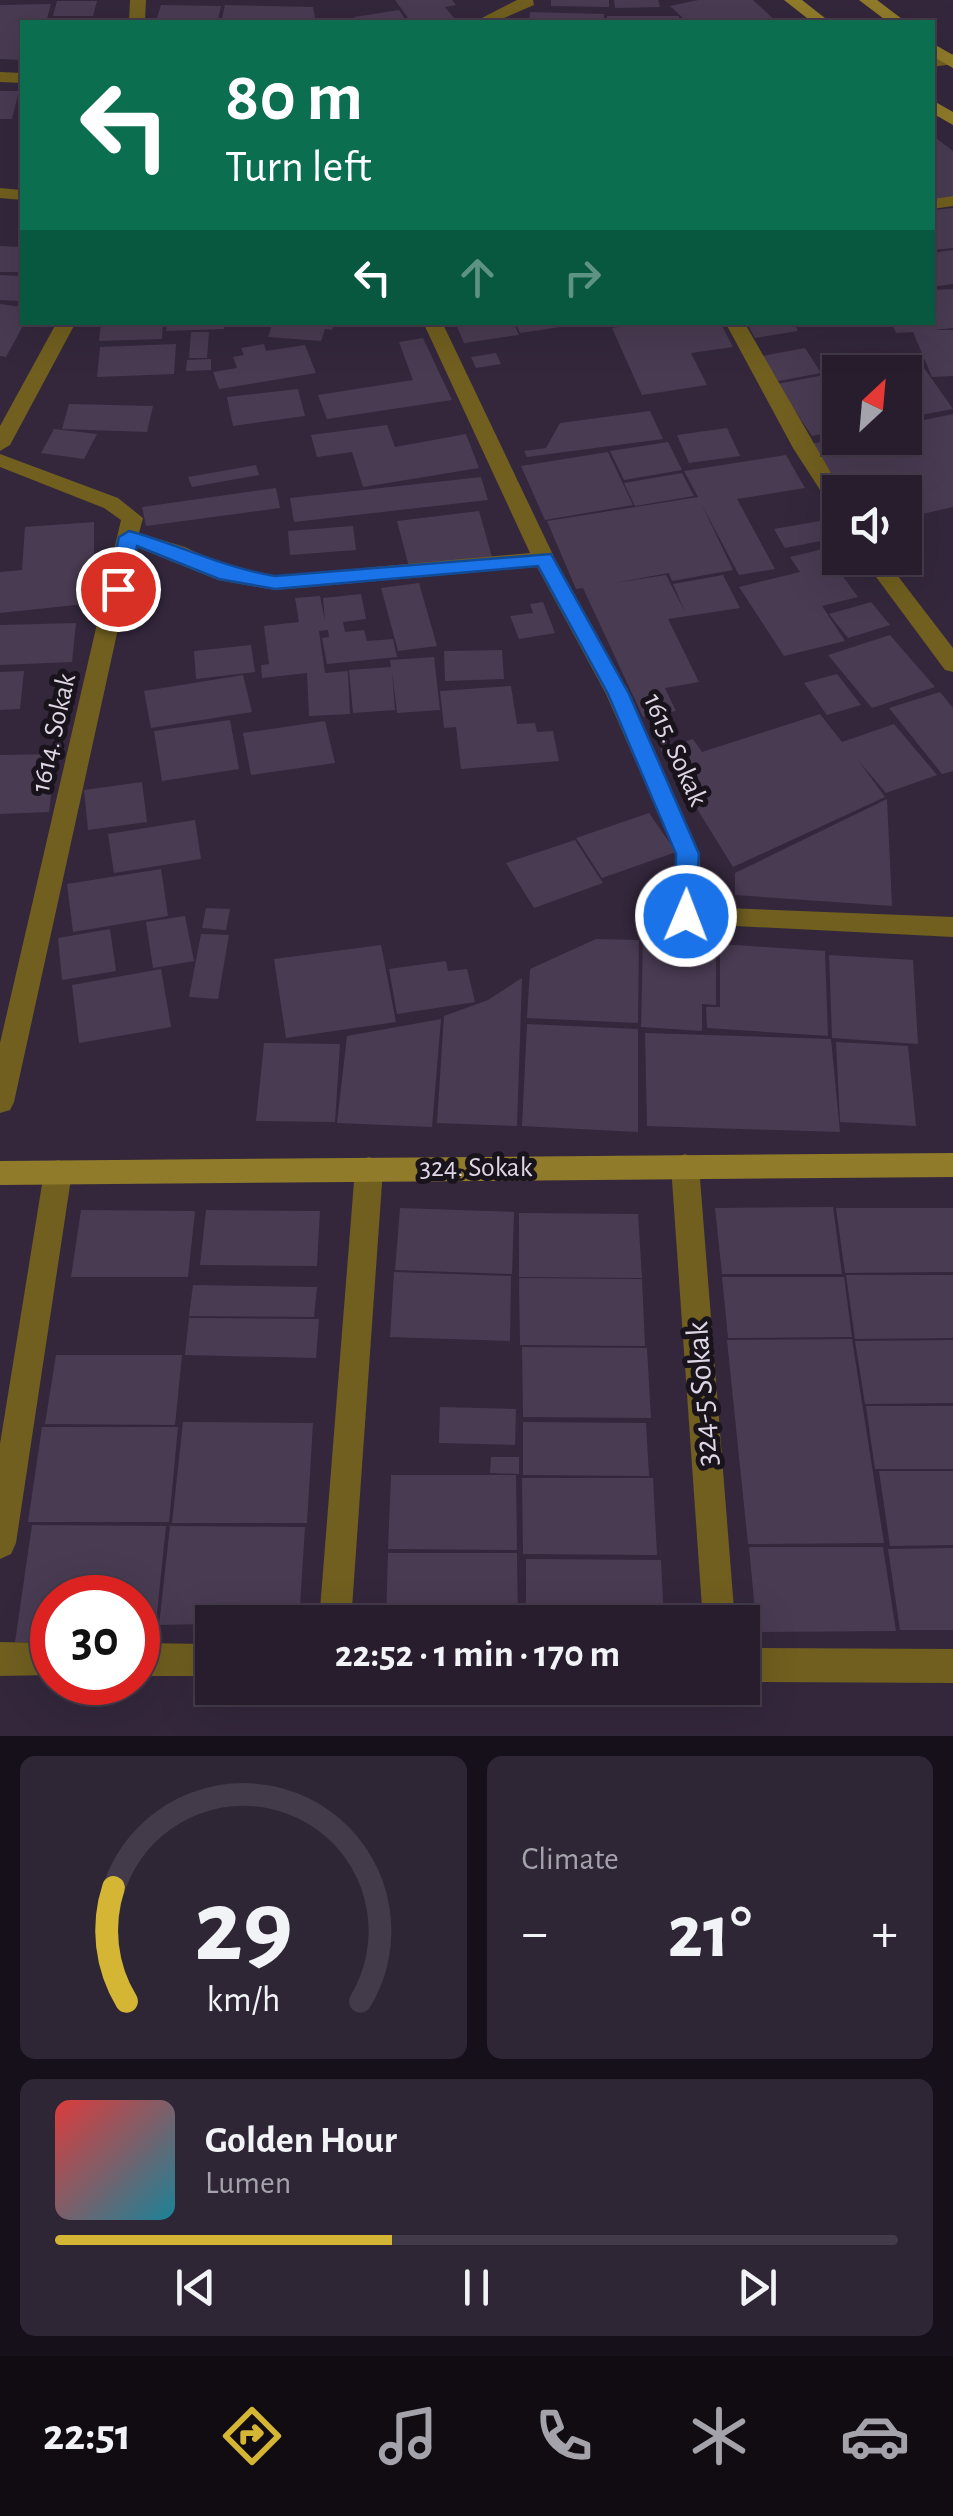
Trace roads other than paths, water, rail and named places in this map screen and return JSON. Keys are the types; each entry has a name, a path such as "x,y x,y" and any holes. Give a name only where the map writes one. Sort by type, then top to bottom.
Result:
{"street":[{"path":"487,20 526,5 525,0"},
{"path":"792,0 819,20"},
{"path":"867,0 895,20"},
{"path":"0,445 66,325"},
{"name":"1615. Sokak","path":"433,325 544,559 618,694 688,854 686,916 953,926"},
{"path":"736,325 822,478"},
{"path":"0,460 111,503 132,518 129,537 178,552 226,575 275,583 544,559"},
{"name":"1614. Sokak","path":"0,1102 129,537"},
{"path":"887,575 953,664"},
{"name":"324. Sokak","path":"0,1173 953,1164"},
{"name":"324-5 Sokak","path":"685,1166 717,1605"},
{"path":"336,1605 370,1169"},
{"path":"0,1543 58,1172"},
{"path":"0,1658 30,1659"},
{"path":"160,1660 195,1660"},
{"path":"760,1664 953,1666"}]}
